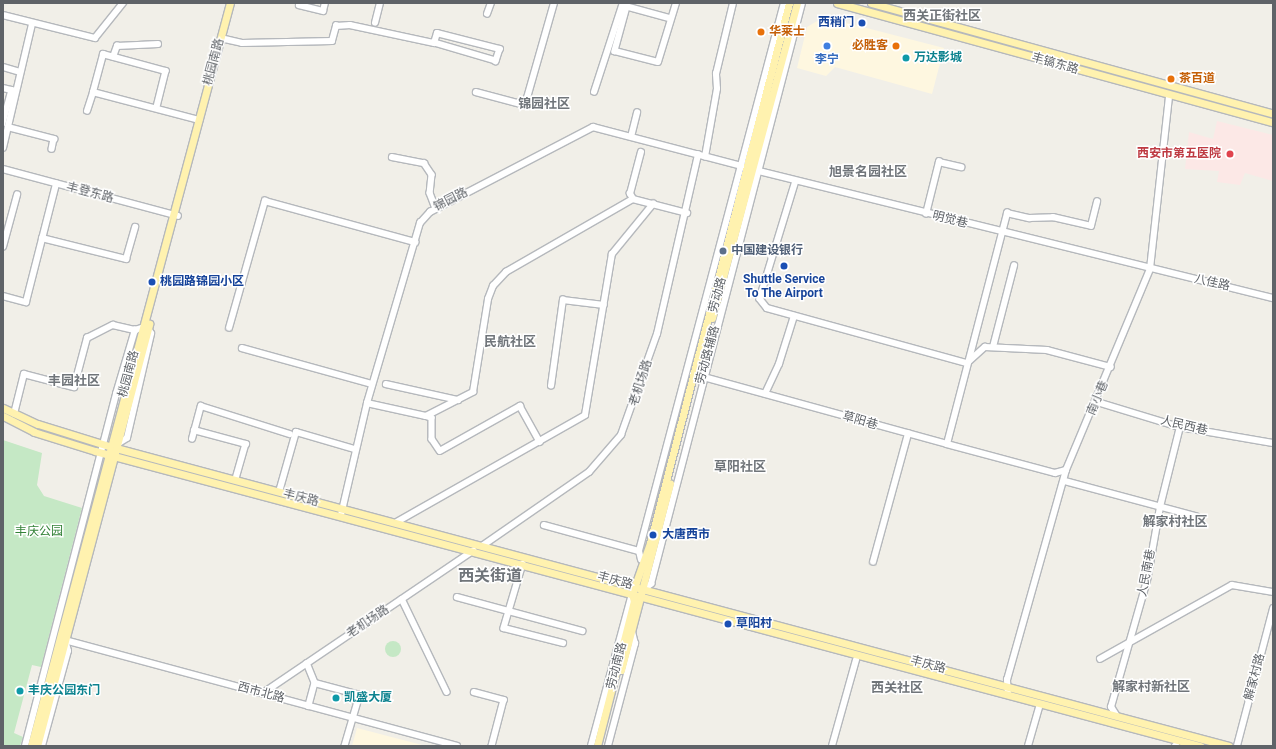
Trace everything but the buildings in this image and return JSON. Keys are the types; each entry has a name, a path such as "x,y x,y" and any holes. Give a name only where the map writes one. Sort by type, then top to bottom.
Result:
{"main road":[{"name":"桃园南路","path":"176,215 230,3"},
{"name":"桃园南路","path":"37,746 146,327 235,3"},
{"name":"劳动路","path":"644,588 789,3"},
{"name":"劳动路","path":"749,168 796,3"},
{"name":"丰镐东路","path":"837,3 1169,96 1273,122"},
{"name":"丰镐东路","path":"871,3 1273,114"},
{"name":"劳动路","path":"634,586 641,560 650,543 698,375"},
{"name":"丰庆路","path":"3,408 14,414 115,449 341,512 473,551 1200,746"},
{"name":"丰庆路","path":"3,416 34,432 100,452 115,449 236,480 341,512 397,522 1229,746"},
{"name":"桃园南路","path":"32,746 115,449"},
{"name":"劳动南路","path":"597,746 634,600 632,594 634,586"},
{"name":"劳动南路","path":"602,746 644,588"}],"street":[{"path":"3,15 27,19 32,24 95,38 123,3"},
{"path":"299,5 323,11 325,3"},
{"path":"375,23 380,3"},
{"path":"487,14 491,3"},
{"path":"476,92 525,105 554,3"},
{"path":"594,92 623,3"},
{"path":"671,19 627,7 615,51 658,62 676,3"},
{"path":"705,157 717,89 716,74 734,3"},
{"name":"劳动路辅路","path":"698,375 749,168 784,3"},
{"name":"劳动路辅路","path":"641,560 639,551 749,168 802,3"},
{"path":"3,148 6,125 32,24"},
{"path":"225,39 242,43 332,41 336,26 350,25 434,43 496,61 500,49 437,33 434,43"},
{"path":"113,57 117,46 158,44"},
{"path":"87,111 103,54 166,71 156,108"},
{"path":"3,67 20,72"},
{"path":"3,88 12,90 4,113 6,125"},
{"path":"92,92 199,120"},
{"name":"南小巷","path":"1008,695 1010,687 1007,680 1065,481 1066,470 1097,402 1150,269 1169,96"},
{"path":"631,137 637,113"},
{"path":"6,125 54,139 52,149"},
{"name":"锦园路","path":"341,512 355,449 372,384 420,224 436,208 593,127 749,168"},
{"path":"633,199 630,194 642,152"},
{"name":"老机场路","path":"482,546 589,472 621,435 658,334 687,213 698,155"},
{"path":"392,156 424,164 432,175 430,193 436,208"},
{"path":"926,214 939,162 961,167"},
{"name":"明觉巷","path":"749,168 1001,233 1150,269"},
{"name":"丰登东路","path":"3,169 176,215"},
{"path":"796,181 760,298 767,308 967,362"},
{"path":"3,296 26,302 56,184"},
{"path":"3,247 17,195"},
{"path":"426,416 473,392 493,286 517,264 633,199 687,213"},
{"path":"229,328 265,201 415,242"},
{"path":"947,444 967,362 1007,213 1029,218 1053,216 1091,226 1097,202"},
{"path":"397,522 540,442 585,414 612,254 654,204"},
{"path":"42,238 126,259 135,227"},
{"path":"993,347 1014,266"},
{"name":"八佳路","path":"1150,269 1273,298"},
{"path":"551,386 563,300 604,305"},
{"path":"765,394 779,364 794,316"},
{"path":"14,414 24,374 74,387 87,338 112,325 135,330 146,327"},
{"path":"24,746 100,452 104,444 135,330"},
{"path":"967,362 985,347 993,347 1047,350 1110,367"},
{"path":"242,348 372,384"},
{"name":"草阳巷","path":"698,375 908,434 1055,473 1066,470"},
{"path":"386,384 458,400"},
{"name":"人民西巷","path":"1097,402 1180,427 1273,443"},
{"path":"367,403 432,418 432,439 440,452 520,406 540,442"},
{"path":"192,439 201,406 290,434"},
{"name":"人民南巷","path":"1116,715 1111,707 1126,647 1147,582 1160,507 1180,427"},
{"path":"194,430 246,444 236,480"},
{"path":"279,492 296,432 355,449"},
{"path":"872,562 908,434"},
{"path":"1065,481 1196,516"},
{"path":"544,525 639,551"},
{"name":"老机场路","path":"263,693 473,551"},
{"path":"523,564 504,628 562,643"},
{"path":"1100,659 1126,647 1232,584 1273,592"},
{"path":"591,746 632,594"},
{"path":"457,597 582,631"},
{"path":"402,599 447,692"},
{"name":"解家村路","path":"1237,746 1273,609"},
{"path":"608,746 634,644 632,631"},
{"path":"42,746 68,651 65,640"},
{"name":"西市北路","path":"65,640 457,746"},
{"path":"832,746 856,660"},
{"path":"307,663 315,682 309,706"},
{"path":"315,682 360,695 345,746"},
{"path":"474,692 504,700 492,746"},
{"path":"1028,746 1039,708"}],"shaded area":[{"path":"824,17 944,48 932,94 835,67 826,76 797,68 807,27"},
{"name":"西安市第五医院","path":"1217,121 1273,135 1273,181 1245,173 1240,185 1217,182 1219,171 1185,169 1189,132 1213,139"},
{"path":"357,728 426,746 352,746"}],"green space":[{"name":"丰庆公园","path":"3,440 42,453 37,485 44,496 82,508 41,667 32,665 14,733 23,737 20,746 3,746"},
{"path":"393,641 399,643 401,649 399,655 393,657 387,655 385,649 387,643"}],"place":[{"name":"西稍门","path":"862,23"},
{"name":"华莱士","path":"761,32"},
{"name":"李宁","path":"827,46"},
{"name":"必胜客","path":"896,46"},
{"name":"万达影城","path":"906,58"},
{"name":"茶百道","path":"1171,79"},
{"name":"西安市第五医院","path":"1230,154"},
{"name":"中国建设银行","path":"723,251"},
{"name":"Shuttle Service To The Airport","path":"784,266"},
{"name":"桃园路锦园小区","path":"152,282"},
{"name":"大唐西市","path":"653,535"},
{"name":"草阳村","path":"728,624"},
{"name":"丰庆公园东门","path":"20,691"},
{"name":"凯盛大厦","path":"336,698"}],"district":[{"name":"西关正街社区","path":"942,16"},
{"name":"锦园社区","path":"544,104"},
{"name":"旭景名园社区","path":"868,172"},
{"name":"民航社区","path":"510,342"},
{"name":"丰园社区","path":"74,381"},
{"name":"草阳社区","path":"740,467"},
{"name":"解家村社区","path":"1175,522"},
{"name":"西关街道","path":"490,576"},
{"name":"解家村新社区","path":"1151,687"},
{"name":"西关社区","path":"897,688"}]}
